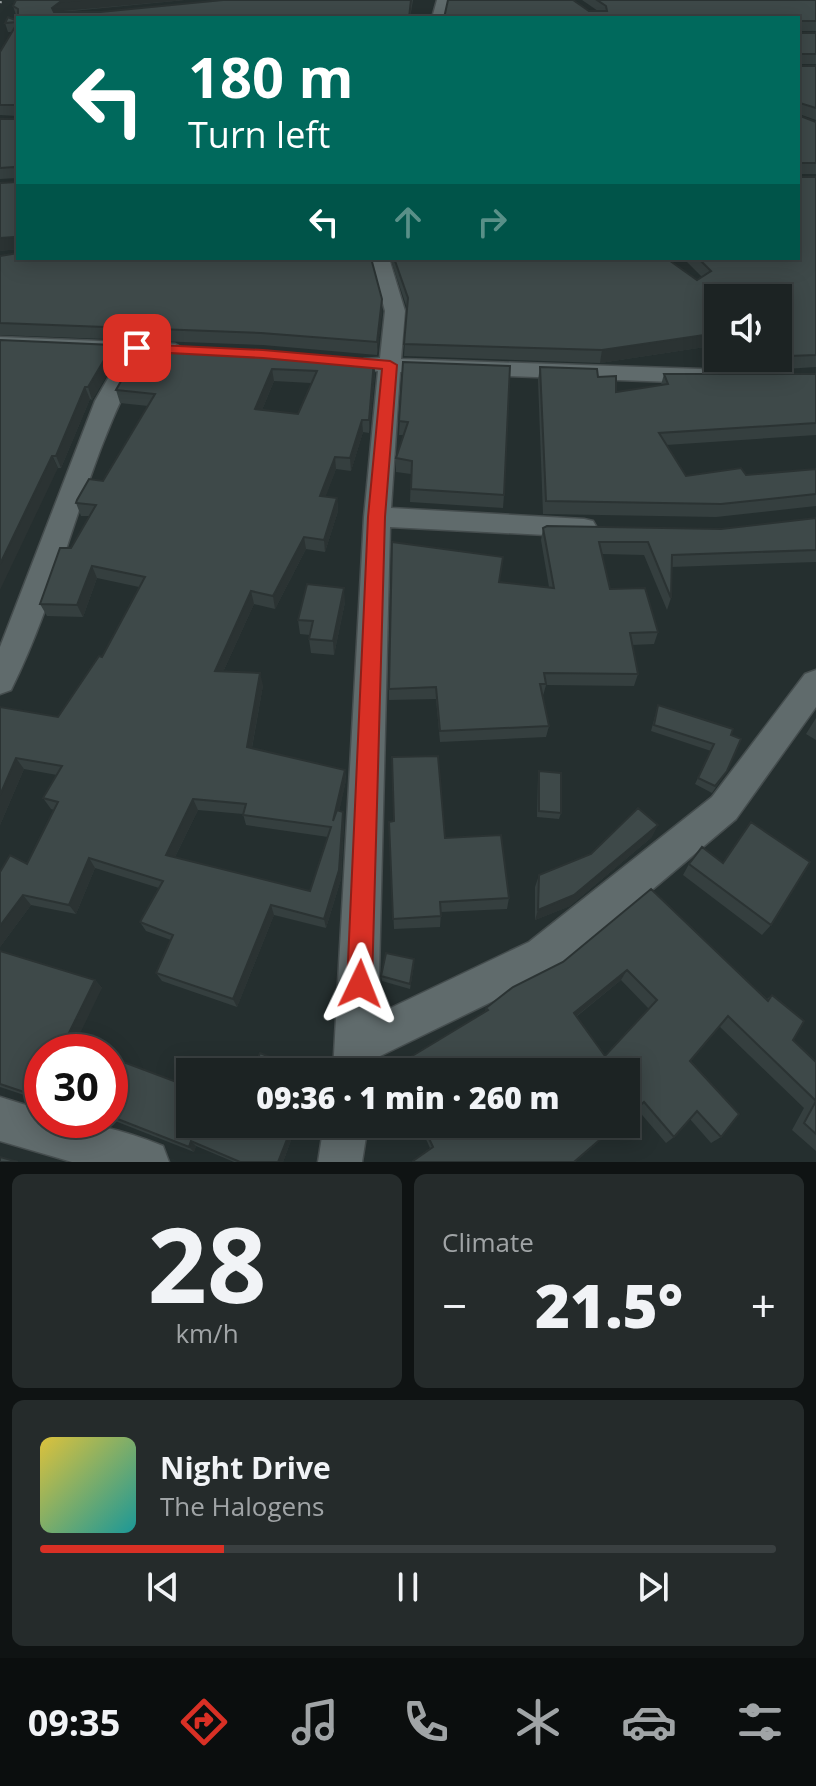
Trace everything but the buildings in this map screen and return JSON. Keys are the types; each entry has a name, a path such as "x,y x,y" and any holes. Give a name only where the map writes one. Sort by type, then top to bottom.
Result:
{"street":[{"path":"356,1058 377,517 395,311 381,260"},
{"path":"0,343 200,351"},
{"path":"0,681 28,617 106,401 137,348"},
{"path":"358,362 732,377"},
{"path":"377,517 616,529"},
{"path":"358,1058 543,956 724,808 816,683"},
{"path":"0,1119 147,1162"},
{"path":"340,1162 344,1138"}],"route":[{"path":"137,348 263,354 390,365 377,517 360,984"}]}
